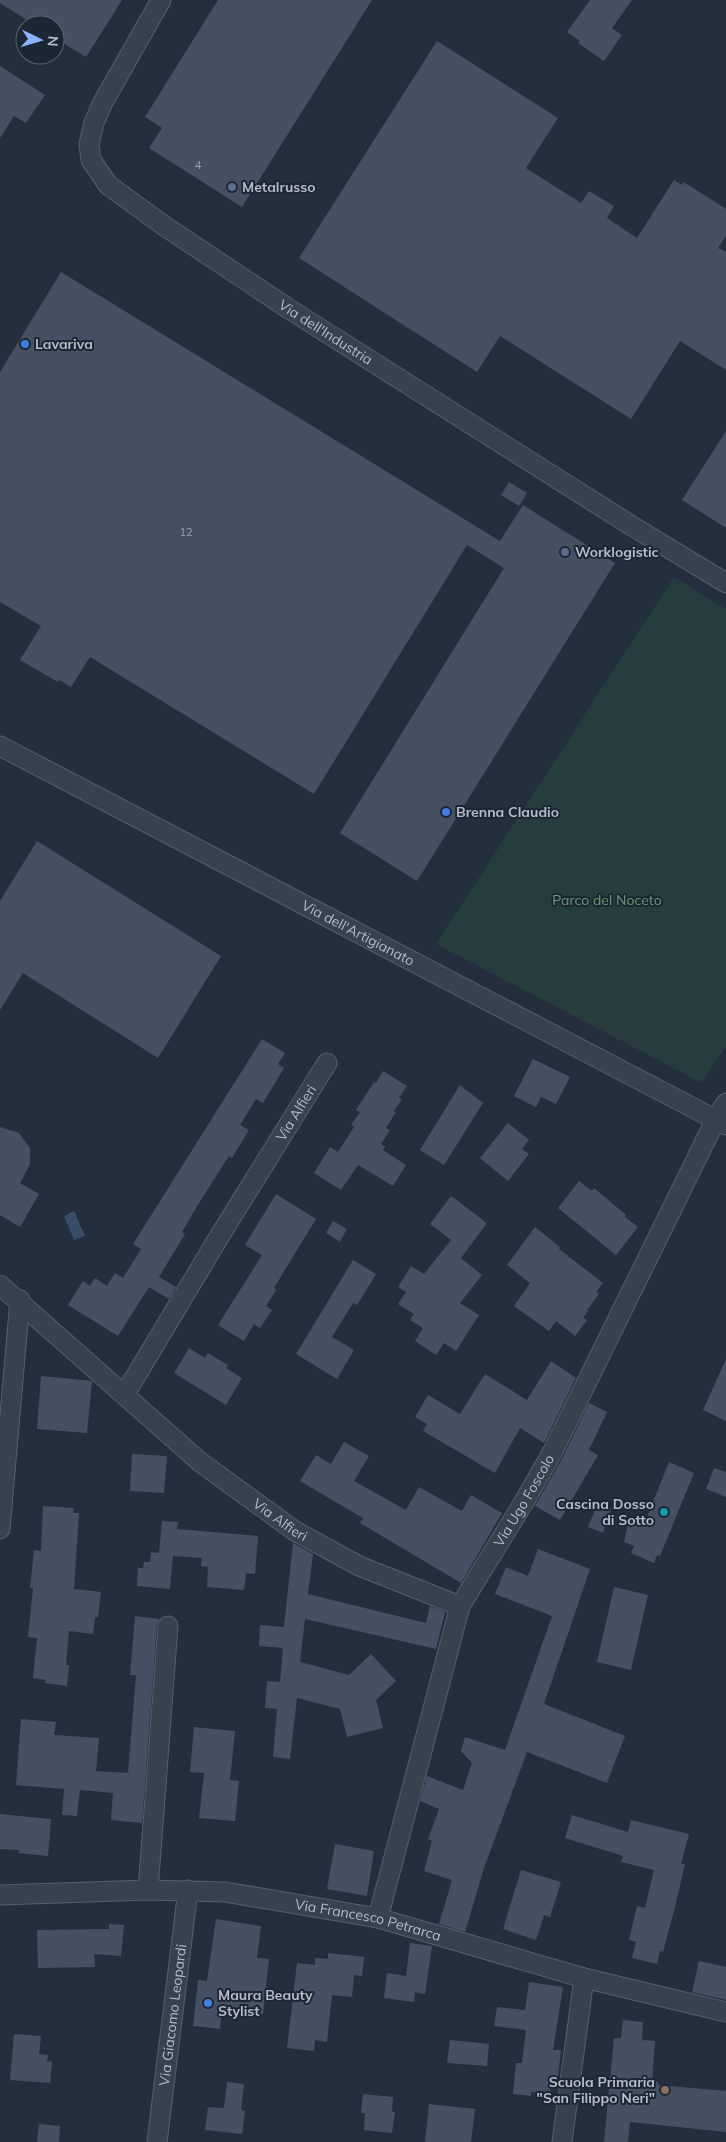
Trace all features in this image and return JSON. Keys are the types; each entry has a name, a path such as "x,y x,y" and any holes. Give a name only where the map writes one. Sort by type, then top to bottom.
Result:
{"street":[{"name":"Via dell'Industria","path":"161,0 102,104 94,123 89,144 91,160 108,185 163,225 289,309 632,526 726,583"},
{"name":"Via dell'Artigianato","path":"0,746 721,1122"},
{"name":"Via Alfieri","path":"125,1394 219,1236 327,1063"},
{"name":"Via Ugo Foscolo","path":"378,1918 460,1606 524,1502 556,1444 721,1122 726,1103"},
{"name":"Via Alfieri","path":"0,1285 20,1300 200,1462 295,1531 359,1566 460,1606"},
{"path":"0,1529 20,1300"},
{"path":"148,1890 168,1626"},
{"name":"Via Francesco Petrarca","path":"0,1896 148,1890 225,1892 378,1918 584,1978 726,2012"},
{"name":"Via Giacomo Leopardi","path":"157,2142 188,1890"},
{"path":"562,2142 584,1978"}],"green space":[{"name":"Parco del Noceto","path":"674,577 726,609 726,1046 702,1083 436,944"}],"water":[{"path":"74,1211 85,1236 74,1240 64,1216"}],"building":[{"path":"0,0 122,0 86,57 65,44 65,15 19,15 0,3"},
{"path":"218,0 372,0 242,207 149,148 162,128 145,117"},
{"path":"590,0 632,0 612,28 622,35 604,61 578,43 580,41 567,32"},
{"path":"437,41 558,118 526,168 581,203 589,191 614,206 607,218 637,238 674,180 682,185 684,182 726,209 726,236 718,248 726,252 726,370 680,341 631,419 500,336 477,372 299,258"},
{"path":"0,66 45,95 26,123 14,116 0,138"},
{"path":"61,272 500,541 523,505 615,563 417,881 340,833 504,568 467,545 314,794 90,657 71,687 59,680 58,682 20,660 41,626 0,602 0,372"},
{"path":"726,431 726,528 682,500"},
{"path":"509,482 527,493 519,506 501,495"},
{"path":"37,841 221,956 158,1058 23,973 0,1010 0,901"},
{"path":"262,1039 285,1053 278,1064 284,1068 263,1103 256,1099 240,1125 249,1130 232,1158 229,1156 199,1203 182,1232 185,1234 159,1277 176,1287 169,1299 149,1287 118,1336 68,1305 83,1281 90,1286 95,1278 107,1286 115,1273 123,1278 141,1249 133,1244"},
{"path":"533,1059 570,1077 556,1104 541,1097 536,1107 514,1096"},
{"path":"383,1071 407,1086 399,1098 402,1099 394,1111 396,1112 386,1128 390,1130 381,1144 385,1147 383,1150 406,1165 393,1186 358,1165 341,1190 314,1173 330,1147 338,1152 354,1127 351,1125 360,1112 356,1110"},
{"path":"460,1085 483,1103 444,1165 420,1150"},
{"path":"508,1123 529,1140 522,1149 529,1154 508,1181 480,1158"},
{"path":"0,1127 19,1133 30,1148 30,1164 20,1183 39,1194 20,1227 0,1215"},
{"path":"579,1181 592,1191 594,1188 638,1227 616,1255 558,1208"},
{"path":"276,1194 316,1219 274,1288 276,1290 266,1306 272,1310 260,1328 254,1324 244,1341 218,1325 262,1255 245,1245"},
{"path":"451,1196 487,1223 461,1258 482,1275 460,1303 479,1315 456,1351 444,1343 436,1355 415,1341 423,1328 410,1320 414,1314 398,1304 406,1292 398,1287 411,1266 424,1274 451,1240 430,1224"},
{"path":"333,1221 347,1229 340,1242 326,1233"},
{"path":"535,1227 560,1247 559,1249 603,1283 596,1292 599,1294 583,1318 587,1320 575,1336 556,1321 549,1331 514,1306 530,1283 507,1265"},
{"path":"353,1260 376,1274 357,1305 353,1303 332,1337 354,1350 337,1379 296,1354"},
{"path":"189,1348 205,1358 208,1353 228,1365 226,1368 242,1378 226,1405 174,1373"},
{"path":"726,1359 726,1421 703,1410"},
{"path":"551,1361 576,1378 544,1443 520,1428 495,1473 423,1431 427,1424 415,1417 428,1395 460,1414 485,1374 527,1400"},
{"path":"41,1376 92,1381 87,1433 37,1429"},
{"path":"589,1403 607,1412 589,1450 598,1455 560,1520 535,1506 563,1457"},
{"path":"344,1442 369,1456 354,1481 406,1510 419,1487 462,1511 471,1495 502,1513 461,1583 360,1523 363,1518 300,1481 316,1455 331,1464"},
{"path":"132,1454 167,1456 164,1493 130,1491"},
{"name":"Cascina Dosso di Sotto","path":"669,1462 694,1473 660,1556 657,1555 654,1563 631,1553 634,1546 624,1542 630,1516 645,1522"},
{"path":"714,1468 726,1472 726,1497 706,1489"},
{"path":"598,1503 611,1508 603,1533 588,1527"},
{"path":"43,1506 74,1508 73,1513 79,1513 74,1589 101,1592 98,1617 95,1617 93,1634 69,1631 66,1665 69,1665 67,1686 45,1683 46,1680 33,1678 37,1638 28,1637 33,1588 30,1588 34,1550 41,1551"},
{"path":"162,1521 178,1522 177,1529 258,1536 255,1574 246,1573 244,1590 207,1587 208,1567 201,1566 202,1558 173,1556 170,1589 137,1586 138,1568 143,1568 144,1562 150,1562 151,1552 159,1553"},
{"path":"293,1543 313,1554 308,1594 426,1623 430,1606 445,1612 436,1649 305,1619 300,1662 349,1675 371,1654 396,1681 376,1700 383,1728 347,1737 340,1709 297,1698 290,1759 273,1757 277,1709 265,1708 267,1681 280,1682 283,1648 259,1646 260,1625 284,1627"},
{"path":"538,1549 590,1569 544,1704 625,1736 607,1783 527,1752 484,1868 465,1932 439,1924 452,1880 424,1871 432,1841 428,1839 439,1809 420,1801 427,1776 463,1790 472,1763 461,1751 465,1737 505,1750 552,1616 495,1594 506,1567 528,1576"},
{"path":"614,1587 648,1595 631,1670 597,1662"},
{"path":"135,1616 159,1619 142,1823 111,1820 113,1793 80,1790 77,1816 62,1815 64,1789 16,1785 21,1719 56,1722 54,1735 99,1738 96,1771 128,1773 136,1675 130,1675"},
{"path":"194,1727 235,1731 230,1780 239,1781 235,1821 199,1818 204,1773 190,1772"},
{"path":"0,1814 51,1819 48,1856 18,1853 19,1850 0,1849"},
{"path":"572,1815 628,1832 631,1820 689,1834 681,1864 685,1864 675,1907 663,1952 660,1951 657,1964 632,1958 636,1942 629,1940 637,1906 645,1908 654,1870 621,1862 623,1856 565,1838"},
{"path":"335,1844 374,1851 367,1896 327,1889"},
{"path":"521,1870 561,1882 550,1917 544,1915 536,1940 503,1929"},
{"path":"216,1919 261,1926 257,1958 269,1959 263,2014 222,2008 220,2029 193,2026 198,1980 207,1981"},
{"path":"109,1924 124,1925 121,1956 94,1954 95,1967 38,1968 37,1930 109,1929"},
{"path":"410,1943 432,1946 425,1994 415,1992 414,2002 384,1998 387,1973 406,1976"},
{"path":"328,1953 364,1957 362,1976 354,1975 352,1997 332,1995 327,2042 315,2040 314,2051 287,2048 297,1963 315,1965 315,1958 328,1959"},
{"path":"699,1961 726,1967 726,2000 692,1992"},
{"path":"529,1982 563,1987 553,2050 561,2050 558,2076 552,2076 550,2094 531,2092 531,2096 513,2094 516,2063 522,2063 526,2030 494,2026 497,2007 525,2010"},
{"path":"623,2020 643,2022 642,2040 655,2041 652,2082 658,2082 658,2085 726,2091 726,2132 630,2122 628,2142 604,2142 614,2038 621,2038"},
{"path":"14,2034 41,2036 39,2054 48,2055 47,2061 52,2062 50,2083 10,2080"},
{"path":"450,2040 489,2044 487,2066 447,2063"},
{"path":"227,2082 244,2084 241,2110 245,2111 242,2134 205,2130 208,2107 224,2108"},
{"path":"363,2094 393,2097 392,2112 395,2112 392,2133 364,2130 365,2113 361,2113"},
{"path":"429,2104 475,2109 471,2142 425,2142"},
{"path":"39,2124 60,2126 59,2142 37,2142"}],"place":[{"name":"Metalrusso","path":"232,187"},
{"name":"Lavariva","path":"25,344"},
{"name":"Worklogistic","path":"565,552"},
{"name":"Brenna Claudio","path":"446,812"},
{"name":"Cascina Dosso di Sotto","path":"664,1512"},
{"name":"Maura Beauty Stylist","path":"208,2003"},
{"name":"Scuola Primaria \"San Filippo Neri\"","path":"665,2090"}]}
